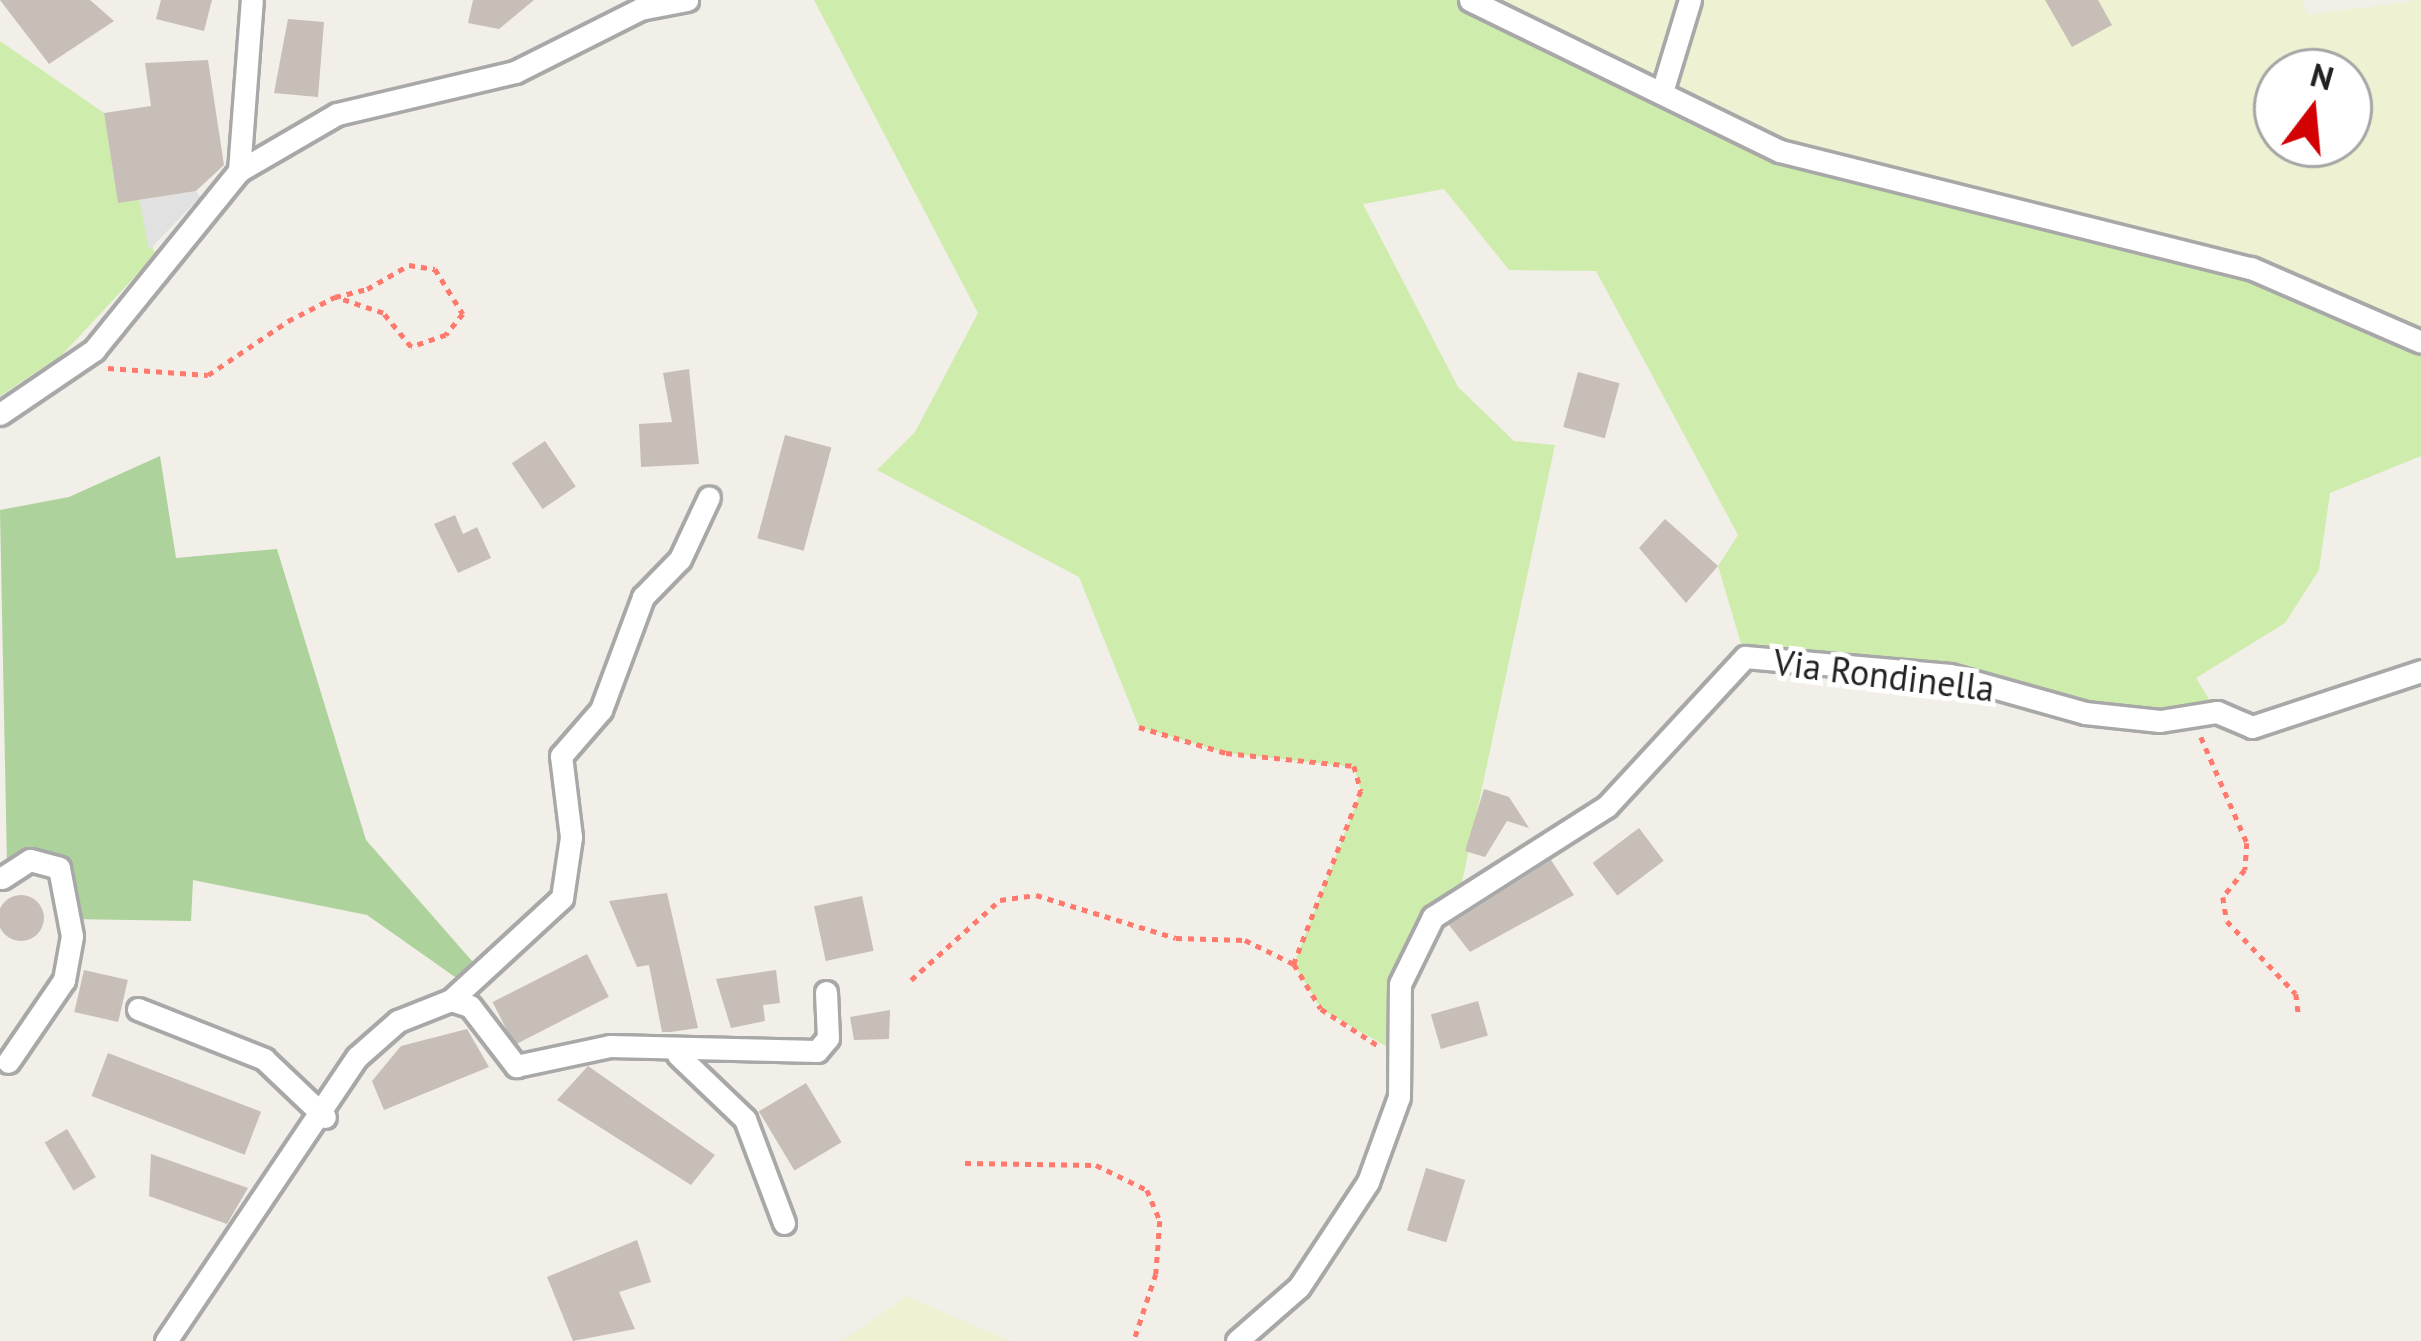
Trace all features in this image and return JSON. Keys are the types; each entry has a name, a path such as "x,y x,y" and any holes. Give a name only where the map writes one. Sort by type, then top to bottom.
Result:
{"street":[{"path":"238,171 252,0"},
{"path":"0,414 85,358 238,171 337,115 515,72 621,19 687,0"},
{"path":"1470,0 1844,173 2251,268 2421,342"},
{"path":"1662,92 1690,0"},
{"path":"166,1341 325,1117 357,1057 398,1021 451,1000 562,898 571,836 561,756 601,710 643,597 680,559 709,497"},
{"name":"Via Rondinella","path":"1405,1057 1400,984 1433,917 1606,806 1745,657 1949,675 2085,713 2189,717 2217,712 2252,728 2421,671"},
{"path":"2,878 30,860 59,868 73,936 64,980 3,1061"},
{"path":"451,1000 470,1006 516,1066 610,1046 678,1055 817,1051 828,1038 826,992"},
{"path":"138,1009 264,1060 325,1117"},
{"path":"678,1055 745,1118 784,1223"},
{"path":"1238,1341 1299,1287 1349,1215 1405,1057"}],"path":[{"path":"85,358 145,376 208,375 335,297 409,265 435,269 463,314 446,335 411,346 383,313 335,297"},
{"path":"2189,717 2247,843 2245,870 2223,897 2227,921 2296,994 2299,1017"},
{"path":"1139,727 1226,752 1354,766 1361,791 1294,964"},
{"path":"910,980 1000,900 1036,895 1176,938 1245,940 1294,964 1321,1009 1405,1057"},
{"path":"965,1162 1096,1166 1147,1190 1160,1221 1158,1257 1134,1341"}],"green space":[{"path":"814,0 1470,0 1780,151 2251,268 2421,342 2421,456 2330,493 2319,570 2285,623 2196,678 2217,712 2160,721 1745,657 1718,566 1738,535 1596,271 1509,270 1444,189 1363,204 1458,387 1514,441 1555,445 1459,896 1400,984 1405,1057 1321,1009 1294,964 1361,791 1354,767 1226,753 1139,727 1079,577 877,470 915,432 978,313"},
{"path":"1470,0 2302,0 2307,15 2421,0 2421,342 1844,173"},
{"path":"0,41 104,113 118,202 139,199 154,252 166,243 61,356 0,396"},
{"path":"160,456 176,558 277,549 366,840 479,969 465,984 367,915 193,880 191,921 72,919 59,868 7,866 0,510 69,497"},
{"path":"907,1296 1010,1341 842,1341"}],"shaded area":[{"path":"196,191 200,197 149,250 139,199"}],"building":[{"path":"0,0 90,0 114,21 49,64"},
{"path":"161,0 212,0 204,31 156,19"},
{"path":"473,0 534,0 499,29 468,23"},
{"path":"2045,0 2098,0 2112,25 2072,47"},
{"path":"288,19 324,22 318,97 274,93"},
{"path":"208,60 224,165 196,191 118,203 104,113 151,106 145,63"},
{"path":"689,369 699,464 641,467 639,424 672,422 663,373"},
{"path":"1578,372 1620,383 1605,438 1563,427"},
{"path":"785,435 831,447 804,551 757,538"},
{"path":"545,441 576,487 543,509 512,463"},
{"path":"455,515 463,534 477,527 491,558 458,573 434,524"},
{"path":"1665,519 1718,566 1686,603 1639,548"},
{"path":"1484,789 1509,797 1529,828 1507,821 1485,857 1465,851"},
{"path":"1639,828 1664,861 1617,896 1593,863"},
{"path":"1551,860 1574,895 1470,952 1449,925"},
{"path":"667,893 698,1028 662,1032 649,965 637,967 609,901"},
{"path":"21,895 37,902 44,918 37,934 21,941 5,934 -2,918 5,902"},
{"path":"862,896 874,951 826,961 814,906"},
{"path":"587,954 609,997 514,1045 493,1002"},
{"path":"84,970 128,980 118,1022 74,1012"},
{"path":"776,970 780,1003 763,1005 765,1021 731,1028 716,979"},
{"path":"1478,1001 1488,1036 1441,1049 1431,1015"},
{"path":"890,1010 889,1039 854,1040 850,1017"},
{"path":"467,1029 489,1067 384,1110 372,1081 401,1046"},
{"path":"108,1053 261,1112 245,1155 92,1096"},
{"path":"588,1066 715,1155 691,1185 557,1100"},
{"path":"806,1083 842,1142 794,1170 759,1111"},
{"path":"67,1129 96,1177 74,1190 45,1142"},
{"path":"151,1154 248,1188 227,1224 149,1196"},
{"path":"1426,1168 1465,1180 1446,1242 1407,1230"},
{"path":"637,1240 651,1282 619,1292 635,1329 573,1341 547,1277"}]}
